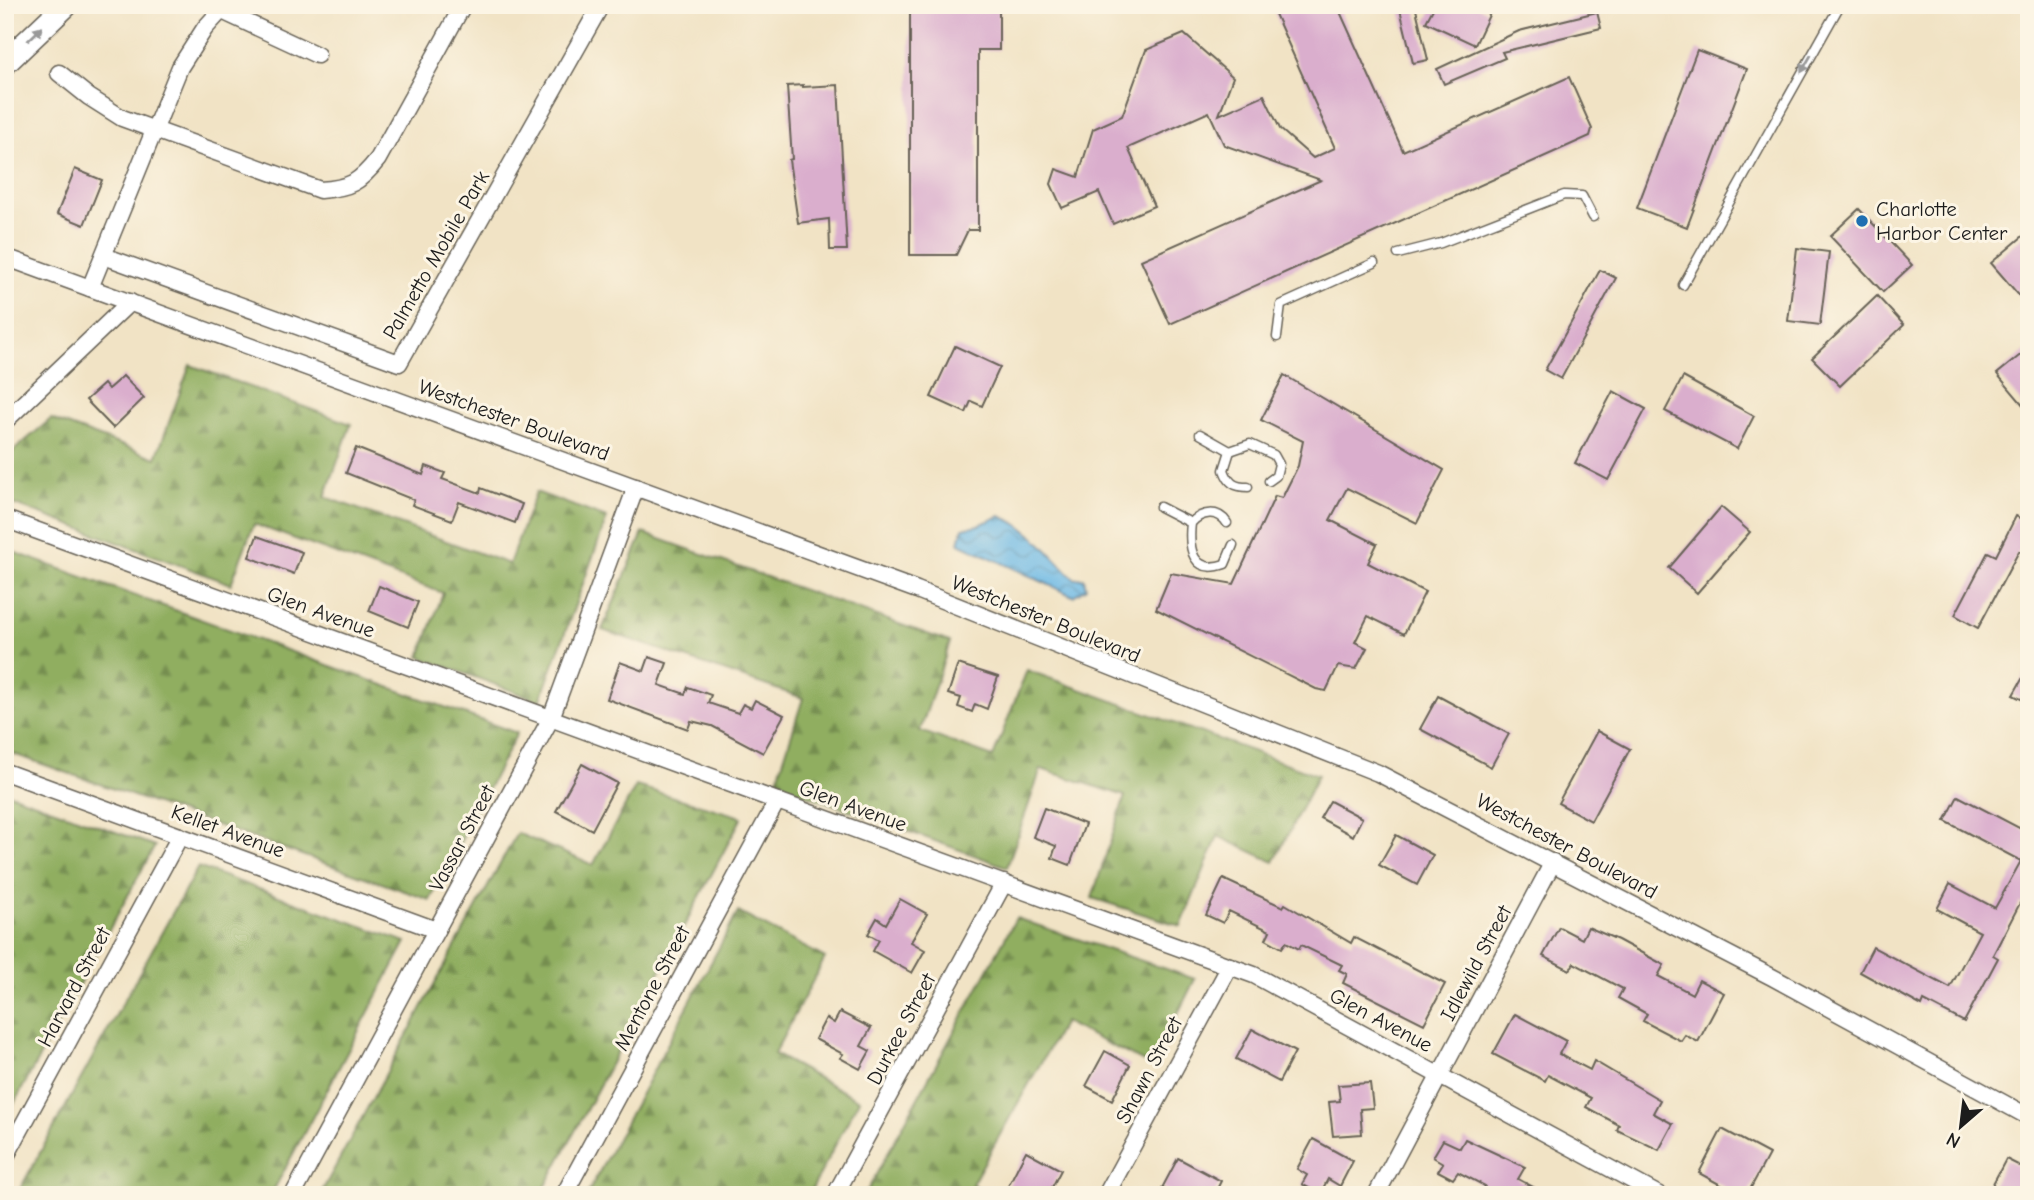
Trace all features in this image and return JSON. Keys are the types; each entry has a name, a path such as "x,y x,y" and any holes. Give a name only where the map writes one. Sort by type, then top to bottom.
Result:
{"main road":[{"path":"5,63 65,5"}],"street":[{"path":"59,73 122,118 320,190 343,188 363,177 378,159 463,5"},
{"name":"Palmetto Mobile Park","path":"104,256 399,363 601,5"},
{"path":"90,288 180,67 205,28 223,8 317,55"},
{"name":"Westchester Boulevard","path":"5,257 917,590 1378,774 1553,862 2029,1117"},
{"path":"5,421 130,302"},
{"name":"Vassar Street","path":"293,1195 551,718 636,487"},
{"name":"Glen Avenue","path":"5,519 1254,975 1660,1195"},
{"name":"Kellet Avenue","path":"5,772 436,930"},
{"name":"Mentone Street","path":"564,1195 777,801"},
{"name":"Harvard Street","path":"5,1158 180,836"},
{"name":"Idlewild Street","path":"1376,1195 1553,862"},
{"name":"Durkee Street","path":"835,1195 1004,883"},
{"name":"Shawn Street","path":"1106,1195 1230,966"}],"lane":[{"path":"1683,285 1840,5"},
{"path":"1398,254 1441,243 1564,195 1582,196 1593,217"},
{"path":"1277,337 1282,305 1374,263"},
{"path":"1200,434 1230,451 1250,444 1275,455 1279,464 1276,476 1269,481"},
{"path":"1230,451 1224,470 1228,481 1237,487 1248,486"},
{"path":"1160,507 1191,523"},
{"path":"1227,523 1224,518 1209,513 1198,516 1191,523 1189,541 1195,559 1201,565 1213,568 1226,564 1233,545"}],"green space":[{"path":"190,365 351,424 325,497 509,564 536,492 607,518 540,701 420,657 443,593 254,524 231,584 5,501 5,458 51,419 156,458"},
{"path":"643,533 950,642 920,731 993,757 1027,670 1318,775 1274,862 1218,836 1181,926 1092,898 1125,796 1041,769 1007,867 776,784 803,698 602,630"},
{"path":"5,549 517,733 430,900 5,751"},
{"path":"636,786 742,817 541,1195 320,1195 517,833 593,865"},
{"path":"5,792 155,846 5,1120"},
{"path":"198,867 406,942 271,1195 30,1195 20,1189"},
{"path":"738,912 825,958 774,1054 859,1100 809,1195 587,1195"},
{"path":"1016,918 1195,979 1152,1066 1064,1022 972,1184 990,1195 865,1195"}],"water":[{"path":"1000,516 1032,535 1075,579 1084,578 1086,588 1073,596 959,543 963,528"}],"building":[{"path":"910,5 999,5 999,50 978,50 978,230 968,230 956,255 910,255"},
{"path":"1271,5 1337,5 1403,151 1569,77 1592,129 1590,136 1170,324 1141,260 1321,180 1224,145 1209,112 1128,148 1154,206 1113,224 1099,192 1062,208 1051,184 1056,169 1078,177 1093,129 1122,116 1146,50 1184,34 1233,77 1219,115 1264,95 1280,129 1313,158 1335,148"},
{"path":"1399,5 1415,5 1428,60 1413,63"},
{"path":"1435,5 1475,5 1490,13 1475,45 1426,22"},
{"path":"1597,12 1601,28 1502,52 1505,58 1444,84 1437,69 1519,31"},
{"path":"1697,50 1747,69 1687,227 1637,208"},
{"path":"838,85 847,250 830,250 829,219 798,223 789,160 792,159 787,86"},
{"path":"75,169 102,180 84,225 57,214"},
{"path":"1859,209 1912,265 1883,292 1830,236"},
{"path":"2029,231 2029,307 1991,263"},
{"path":"1797,248 1829,252 1820,325 1788,321"},
{"path":"1600,270 1616,278 1561,379 1545,370"},
{"path":"1877,296 1904,325 1840,386 1812,358"},
{"path":"955,346 1000,367 982,406 971,401 966,413 931,397"},
{"path":"2029,348 2029,412 1997,374"},
{"path":"1284,375 1444,470 1417,523 1347,488 1330,520 1377,544 1368,563 1425,592 1404,634 1368,616 1355,642 1367,648 1356,669 1338,666 1326,691 1316,689 1156,609 1171,573 1234,584 1275,496 1282,498 1298,466 1303,441 1261,420"},
{"path":"123,376 144,398 113,428 86,400 104,384 108,389"},
{"path":"1683,377 1754,416 1737,449 1665,411"},
{"path":"1613,391 1646,409 1608,480 1575,463"},
{"path":"356,448 423,475 426,466 445,473 442,479 480,493 481,488 522,504 515,523 459,502 452,520 412,505 414,500 346,473"},
{"path":"1721,507 1750,532 1697,593 1669,568"},
{"path":"2016,516 2029,523 2029,556 2019,551 1978,628 1955,615 1988,552 1996,556"},
{"path":"257,536 302,552 294,574 249,557"},
{"path":"379,586 418,602 408,627 369,611"},
{"path":"649,657 667,663 659,685 685,694 688,687 711,695 708,703 738,713 743,704 751,708 755,700 784,715 763,753 712,726 691,721 688,729 607,699 620,662 644,671"},
{"path":"958,664 998,677 987,709 975,704 972,712 958,707 961,698 948,694"},
{"path":"2029,667 2029,703 2013,695"},
{"path":"1438,696 1509,734 1491,767 1420,729"},
{"path":"1597,731 1630,749 1591,821 1558,803"},
{"path":"582,764 617,783 592,830 556,811"},
{"path":"1958,796 2029,833 2029,908 2020,903 1993,955 1998,958 1964,1022 1924,1001 1922,1006 1860,972 1873,947 1950,988 1980,932 1937,909 1950,884 1995,908 2021,861 1945,821"},
{"path":"1330,801 1362,818 1353,836 1320,818"},
{"path":"1044,808 1085,824 1070,865 1052,858 1056,846 1033,837"},
{"path":"1396,835 1433,855 1417,885 1379,865"},
{"path":"1223,879 1283,907 1285,904 1351,943 1354,937 1445,984 1424,1024 1343,983 1347,974 1339,970 1342,965 1301,945 1299,949 1286,942 1282,948 1266,939 1270,931 1229,911 1223,923 1206,915"},
{"path":"900,899 927,914 911,942 925,950 912,973 873,951 879,940 868,934 877,918 886,924"},
{"path":"1559,927 1582,939 1588,927 1618,940 1664,965 1658,976 1692,994 1699,980 1724,993 1698,1042 1685,1035 1681,1041 1643,1021 1647,1014 1618,998 1623,989 1574,963 1570,970 1543,956"},
{"path":"840,1012 871,1028 861,1046 870,1051 860,1069 840,1058 843,1054 815,1039 826,1018 834,1023"},
{"path":"1515,1014 1566,1041 1559,1054 1590,1070 1594,1061 1660,1100 1653,1113 1673,1124 1659,1150 1617,1130 1619,1125 1586,1107 1591,1098 1548,1075 1545,1081 1493,1054"},
{"path":"1252,1029 1295,1052 1279,1082 1236,1059"},
{"path":"1105,1051 1130,1065 1112,1100 1086,1086"},
{"path":"1370,1083 1373,1108 1360,1109 1362,1134 1333,1136 1329,1102 1340,1101 1338,1085"},
{"path":"1722,1129 1769,1154 1747,1195 1739,1195 1699,1173"},
{"path":"1313,1139 1353,1161 1340,1186 1328,1179 1320,1194 1302,1184 1307,1175 1297,1169"},
{"path":"1465,1139 1525,1167 1518,1179 1548,1195 1481,1195 1485,1186 1458,1172 1453,1179 1438,1171 1443,1163 1433,1157 1443,1140 1460,1148"},
{"path":"1026,1151 1061,1170 1048,1195 1020,1195 1007,1188"},
{"path":"1178,1158 1221,1181 1214,1195 1176,1195 1162,1188"},
{"path":"2006,1159 2028,1170 2022,1182 2029,1186 2029,1195 1987,1195"}],"place":[{"name":"Charlotte Harbor Center","path":"1862,221"}]}
